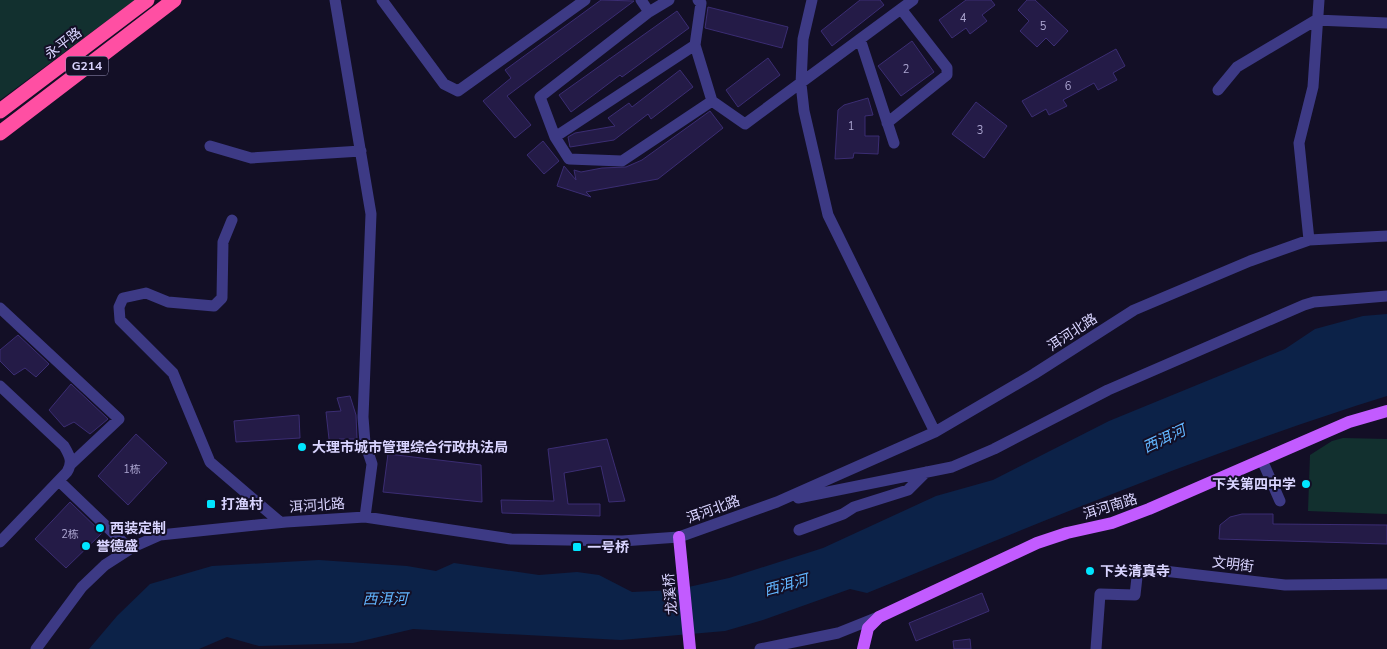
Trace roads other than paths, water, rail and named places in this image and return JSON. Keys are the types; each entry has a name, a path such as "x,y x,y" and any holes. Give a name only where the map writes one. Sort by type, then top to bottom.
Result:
{"highway":[{"name":"永平路","path":"0,112 146,0"},
{"name":"G214","path":"0,133 174,0"}],"main road":[{"name":"洱河南路","path":"863,649 866,630 879,617 1036,543 1112,522 1149,509 1363,416 1387,411"},
{"name":"龙溪桥","path":"679,537 690,649"}],"street":[{"path":"335,0 371,214 371,270 363,417 365,443 372,464 365,517"},
{"path":"382,0 444,84 458,91 585,0"},
{"path":"641,0 649,12"},
{"path":"669,0 649,12 540,97 555,137 569,159 622,161 712,101"},
{"path":"698,0 701,3 695,45 712,101 745,124 913,0"},
{"path":"812,0 803,39 801,84 804,111 828,215 935,432"},
{"path":"1310,240 1299,143 1313,87 1316,20 1319,0"},
{"path":"887,123 947,74 947,68 901,9"},
{"path":"1218,90 1237,67 1316,20 1387,23"},
{"path":"860,39 894,143"},
{"path":"555,137 695,45"},
{"path":"210,146 251,158 361,151"},
{"path":"232,220 223,242 222,298 214,306 168,302 146,293 123,298 118,307 120,320 173,373 210,462 280,522"},
{"name":"洱河北路","path":"36,649 82,587 105,565 130,549 160,535 280,522 365,517 511,539 622,542 679,537 777,502 935,432 1034,374 1134,310 1250,261 1310,240 1387,236"},
{"path":"777,502 952,467 994,449 1108,390 1309,304 1387,296"},
{"path":"0,308 119,420 71,464 59,481 0,542"},
{"path":"0,386 64,446 70,456 71,464"},
{"path":"1262,460 1280,501"},
{"path":"798,530 843,514 854,506 908,490 926,472"},
{"path":"59,481 130,549"},
{"name":"文明街","path":"1096,649 1100,594 1135,595 1138,568 1285,585 1387,584"},
{"path":"760,649 838,632 879,617"}],"water":[{"name":"西洱河","path":"1387,314 1387,396 1321,417 1190,464 1060,514 867,593 850,589 763,620 725,631 621,640 413,629 353,643 259,646 227,637 199,649 89,649 117,616 150,584 212,566 319,560 407,566 436,571 454,563 539,575 577,572 599,575 632,592 675,590 729,578 823,548 936,496 993,480 1109,421 1285,349 1315,329 1363,316"}],"place":[{"name":"大理市城市管理综合行政执法局","path":"302,447"},
{"name":"下关第四中学","path":"1306,484"},
{"name":"打渔村","path":"211,504"},
{"name":"西装定制","path":"100,528"},
{"name":"誉德盛","path":"86,546"},
{"name":"一号桥","path":"577,547"},
{"name":"下关清真寺","path":"1090,571"}]}
